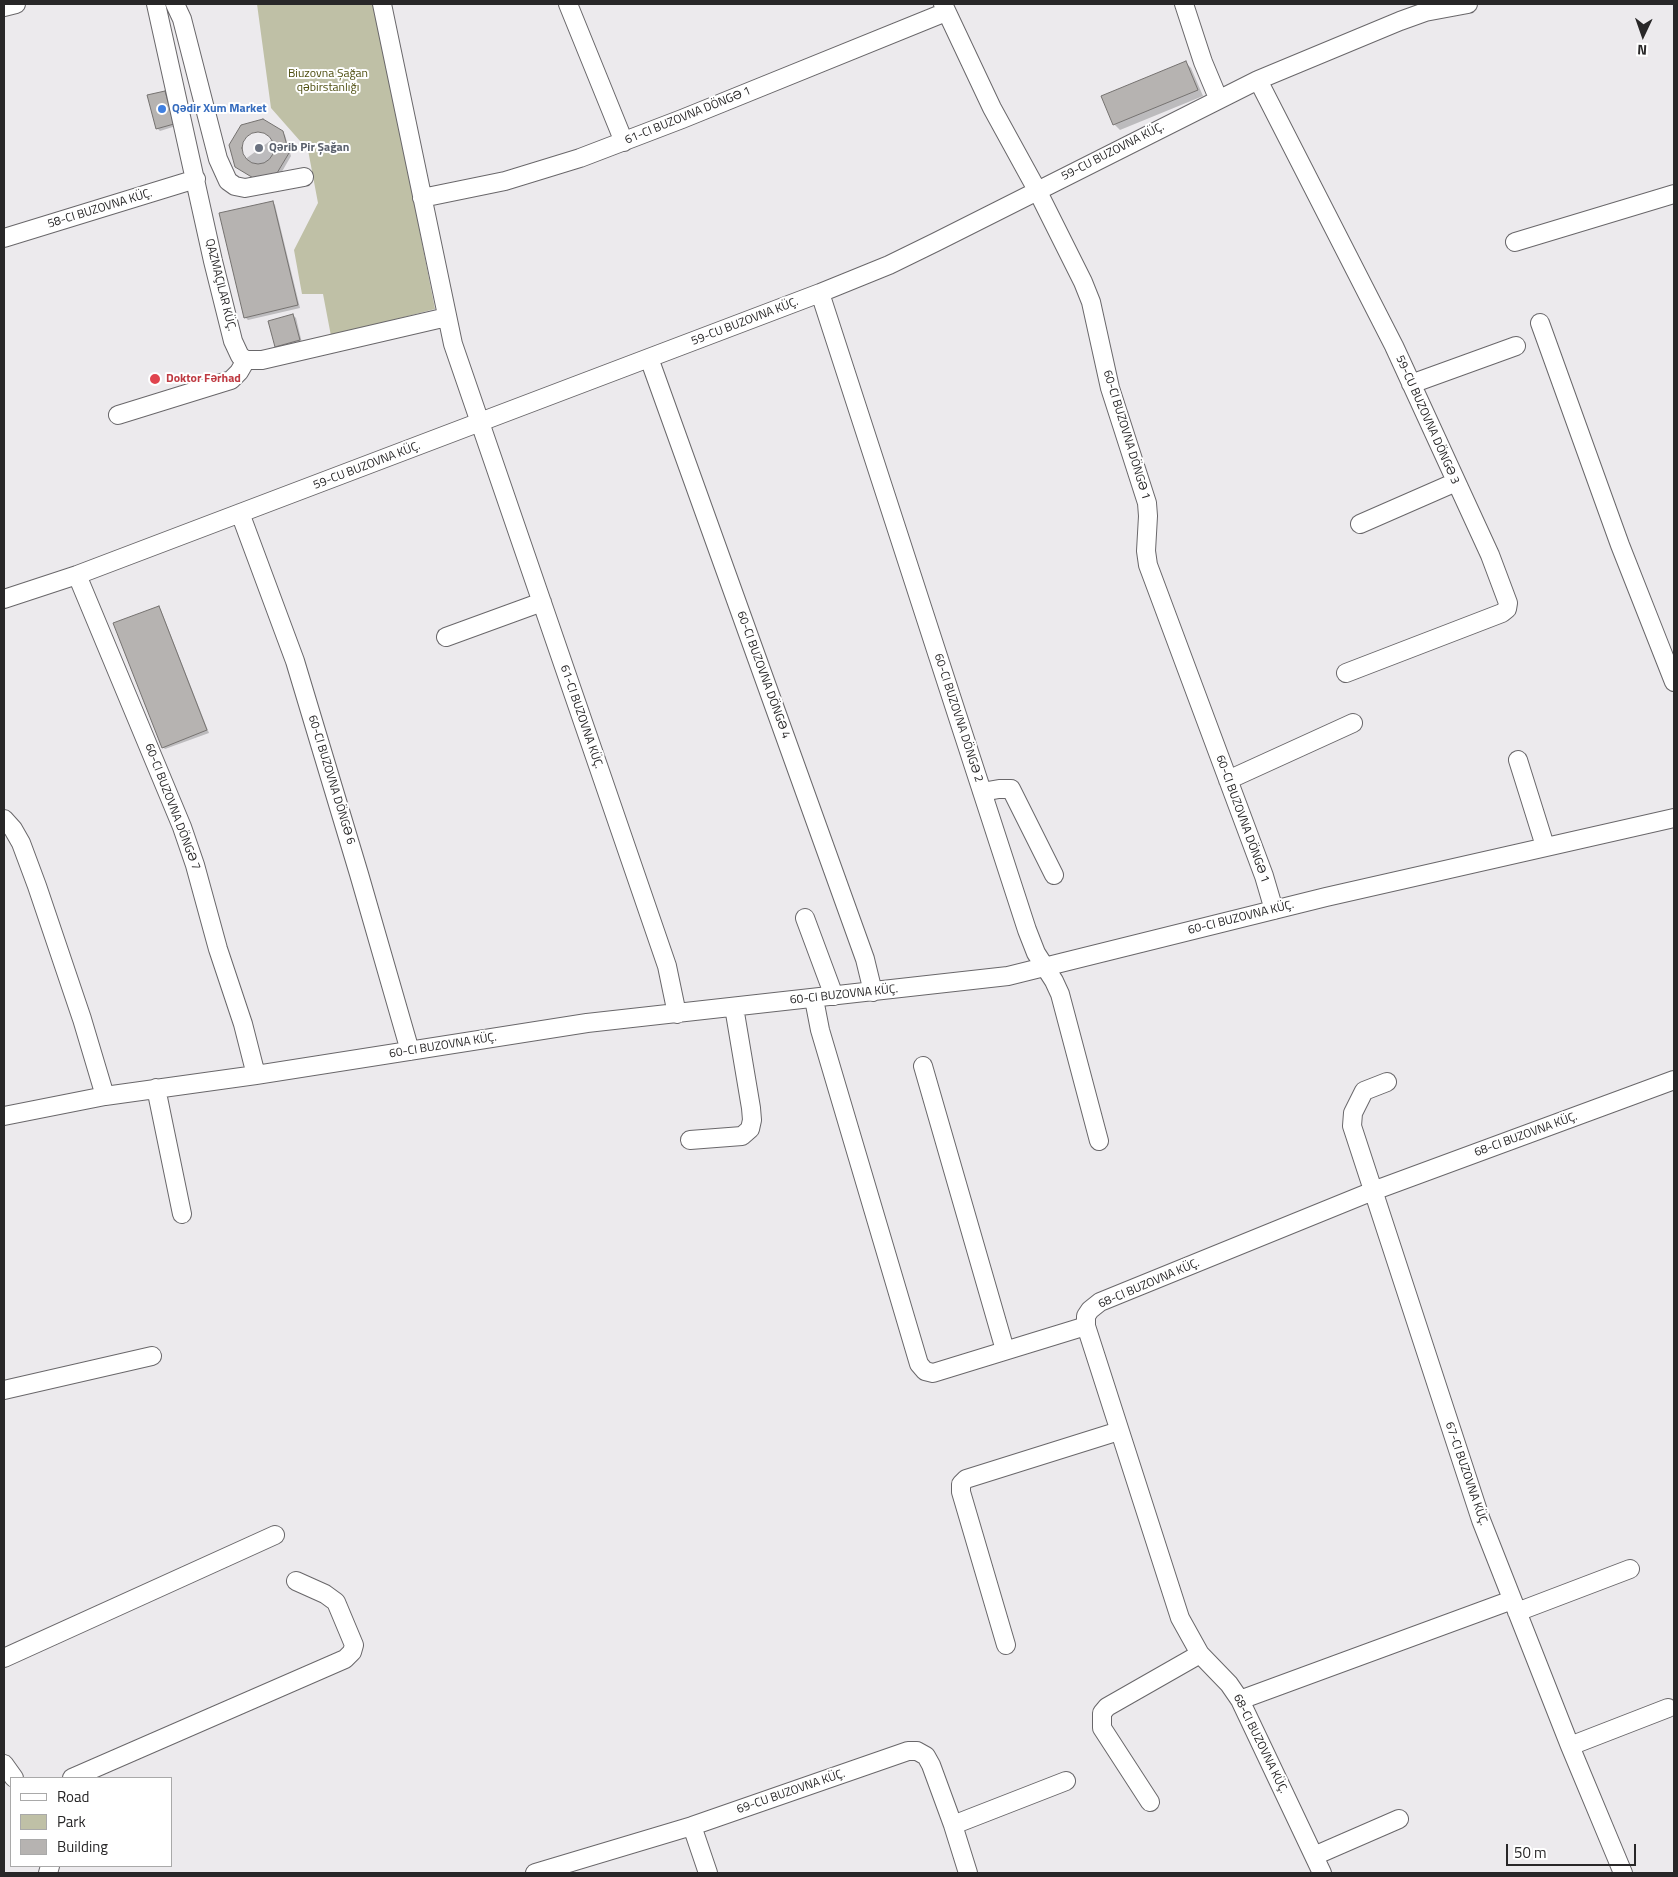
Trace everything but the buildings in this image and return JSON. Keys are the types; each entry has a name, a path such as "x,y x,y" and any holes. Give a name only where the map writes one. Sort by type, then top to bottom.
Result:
{"street":[{"path":"4,7 16,4"},
{"path":"156,4 213,261 233,341 240,356 246,360 262,360 447,317"},
{"path":"175,4 182,19 218,159 228,181 235,186 245,188 304,177"},
{"name":"61-CI BUZOVNA KÜÇ.","path":"382,4 453,344 667,966 677,1014"},
{"path":"568,4 624,142"},
{"path":"1184,4 1203,62 1218,98"},
{"name":"59-CU BUZOVNA KÜÇ.","path":"4,598 77,575 820,293 896,261 1218,98 1258,80 1424,8 1468,4"},
{"path":"945,8 992,108 1037,190 1091,302 1110,388 1147,503 1146,552 1148,566 1264,876 1274,910"},
{"name":"61-CI BUZOVNA DÖNGƏ 1","path":"422,198 513,178 571,161 624,142 945,8"},
{"name":"59-CU BUZOVNA DÖNGƏ 3","path":"1258,80 1394,346 1490,555 1508,603 1507,609 1502,613 1346,673"},
{"name":"58-CI BUZOVNA KÜÇ.","path":"4,238 196,179"},
{"path":"1515,242 1674,194"},
{"path":"820,293 1031,943 1060,994 1099,1140"},
{"path":"1540,323 1620,545 1674,682"},
{"path":"1411,384 1516,346"},
{"path":"649,358 864,959 872,992"},
{"path":"118,415 231,380 240,372 246,360"},
{"path":"1360,524 1456,482"},
{"path":"240,513 295,662 410,1051"},
{"path":"77,575 182,828 195,865 218,949 244,1024 256,1075"},
{"path":"446,637 542,602"},
{"path":"1228,780 1353,723"},
{"path":"1518,760 1545,846"},
{"path":"982,792 999,788 1011,790 1054,875"},
{"path":"4,1116 105,1096 256,1075 587,1023 1008,976 1274,910 1545,846 1674,818"},
{"path":"4,819 13,829 21,843 37,886 84,1026 105,1096"},
{"path":"805,918 834,996"},
{"path":"814,999 820,1030 919,1364 925,1371 934,1373 1086,1326"},
{"path":"690,1140 742,1136 750,1129 752,1120 751,1108 734,1007"},
{"path":"923,1066 1005,1350"},
{"name":"68-CI BUZOVNA KÜÇ.","path":"1322,1873 1240,1700 1229,1684 1200,1654 1189,1637 1174,1603 1086,1326 1086,1316 1100,1302 1373,1191 1674,1080"},
{"name":"67-CI BUZOVNA KÜÇ.","path":"1387,1082 1364,1091 1352,1113 1352,1126 1481,1520 1570,1746 1623,1873"},
{"path":"156,1088 182,1214"},
{"path":"4,1390 152,1356"},
{"path":"1006,1645 961,1492 961,1484 966,1479 1119,1430"},
{"path":"4,1658 275,1535"},
{"path":"1240,1700 1630,1568"},
{"path":"74,1777 345,1659 352,1652 354,1645 336,1602 324,1594 296,1581"},
{"path":"1150,1802 1102,1728 1102,1712 1107,1707 1200,1654"},
{"path":"1570,1746 1668,1708"},
{"name":"69-CU BUZOVNA KÜÇ.","path":"535,1873 692,1826 918,1750 926,1756 931,1765 968,1873"},
{"path":"4,1764 13,1777"},
{"path":"953,1825 1066,1781"},
{"path":"1314,1856 1399,1819"},
{"path":"692,1826 708,1873"}],"green space":[{"name":"Biuzovna Şağan qəbirstanlığı","path":"257,4 375,4 435,309 331,336 323,294 302,294 294,250 318,203 308,150 271,108"}],"place":[{"name":"Qədir Xum Market","path":"162,109"},
{"name":"Qərib Pir Şağan","path":"259,148"},
{"name":"Doktor Fərhad","path":"155,379"}]}
